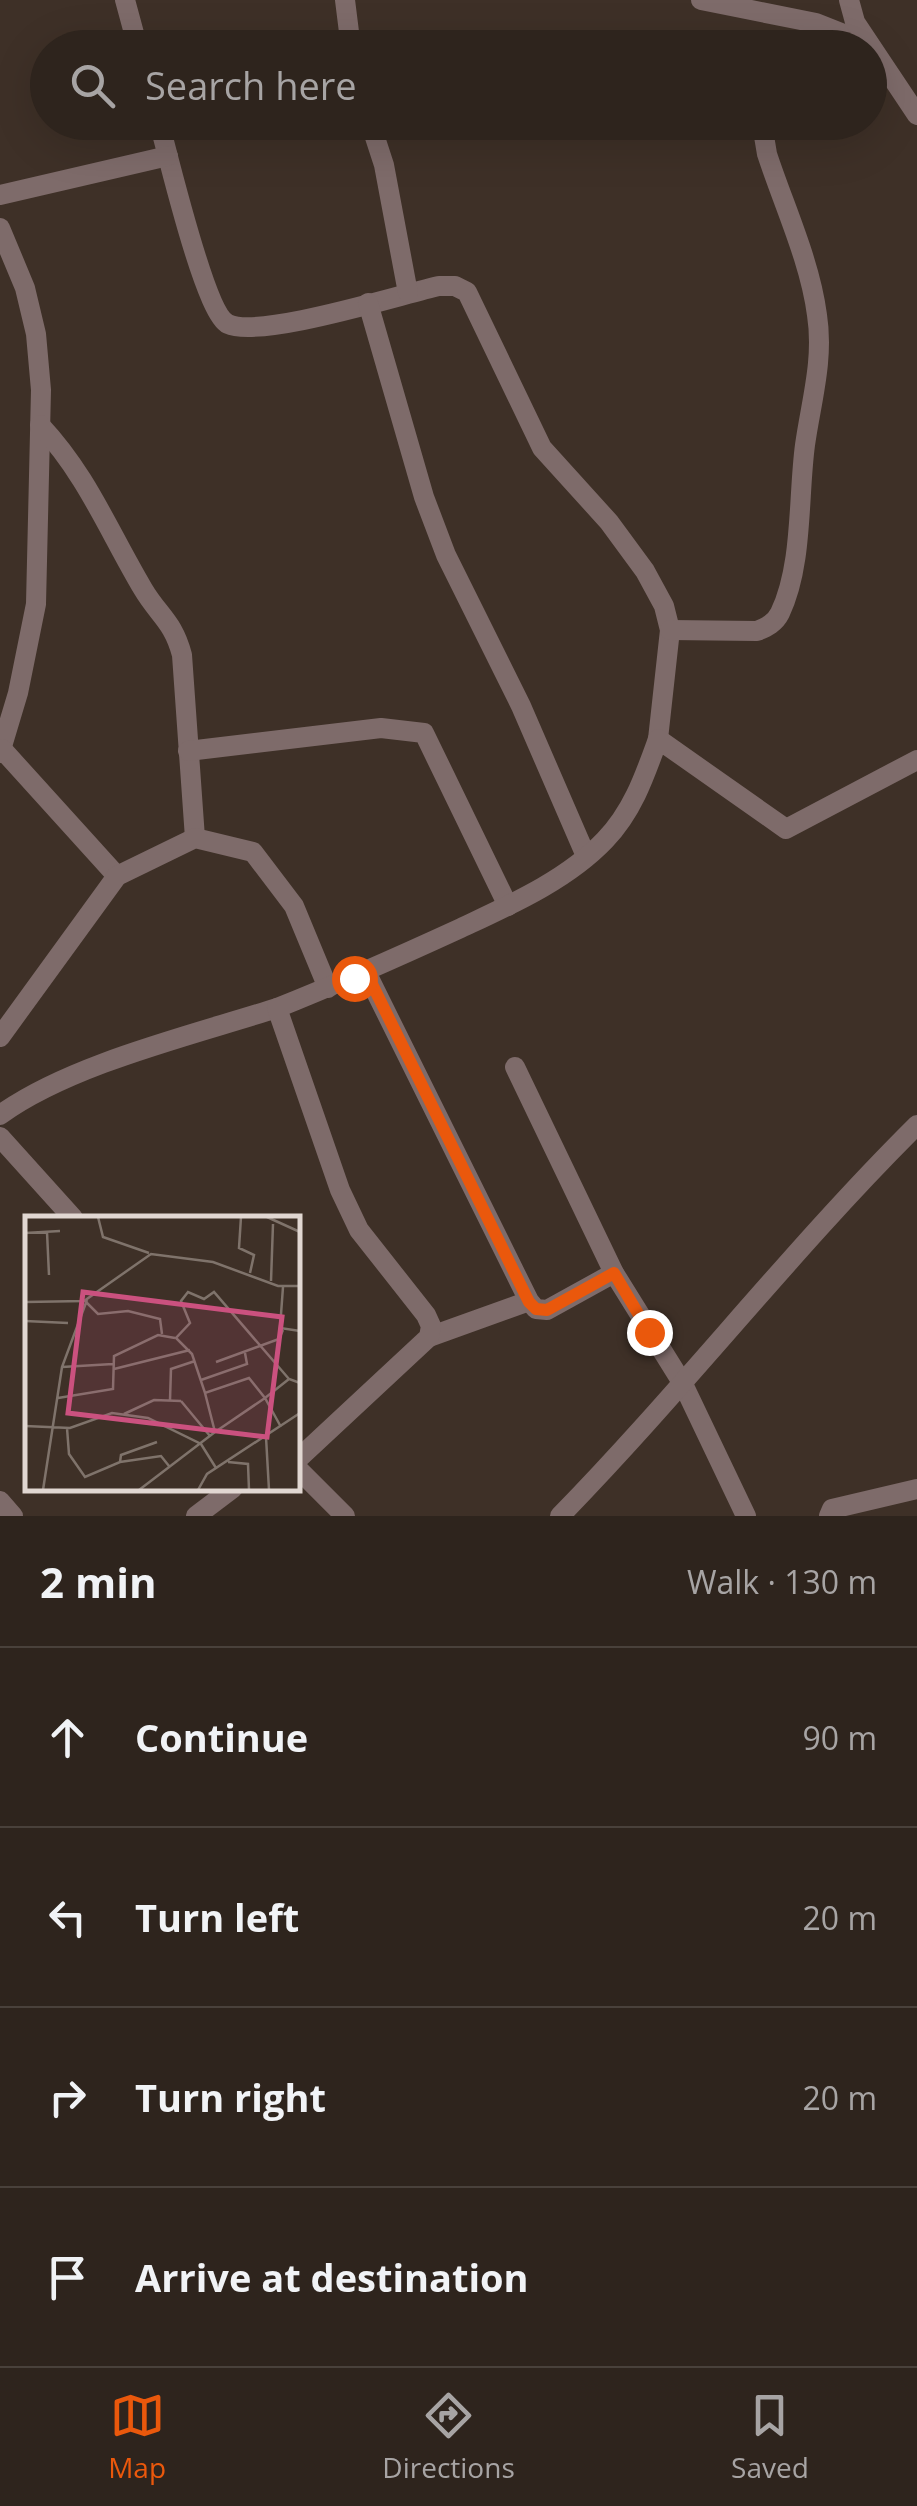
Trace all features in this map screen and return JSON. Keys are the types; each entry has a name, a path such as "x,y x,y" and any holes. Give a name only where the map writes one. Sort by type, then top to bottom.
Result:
{"street":[{"path":"125,0 133,30"},
{"path":"345,0 349,30"},
{"path":"701,0 833,30"},
{"path":"846,30 850,0"},
{"path":"887,71 917,116"},
{"path":"0,1115 20,1100 59,1081 277,1008 366,972 508,906 556,878 605,841 638,796 658,738 670,630 664,606 645,570 609,522 542,448 467,292 455,286 439,286 292,322 249,328 230,325 218,317 193,248 164,140"},
{"path":"376,140 408,293"},
{"path":"670,630 757,631 769,626 784,604 796,550 805,446 820,356 817,314 764,140"},
{"path":"0,195 168,156"},
{"path":"0,228 25,288 36,334 41,390 36,604 1,751 116,876"},
{"path":"368,303 424,497 446,555 521,706 586,856"},
{"path":"40,424 68,455 146,595 176,632 182,655 195,838"},
{"path":"188,751 381,728 424,733 508,906"},
{"path":"658,738 786,829 917,760"},
{"path":"0,1038 116,876 195,838 252,852 294,906 328,988"},
{"path":"366,972 529,1302 536,1309 547,1310 614,1273"},
{"path":"277,1008 352,1217 426,1315 431,1326 429,1336"},
{"path":"515,1067 614,1273 683,1384 746,1516"},
{"path":"560,1516 683,1384 859,1183 917,1125"},
{"path":"0,1137 71,1216"},
{"path":"300,1457 429,1336 529,1302"},
{"path":"300,1471 345,1516"},
{"path":"829,1516 832,1509 917,1488"},
{"path":"196,1516 229,1491"}],"route":[{"path":"354,978 366,972 529,1302 536,1309 547,1310 614,1273 649,1332"}]}
